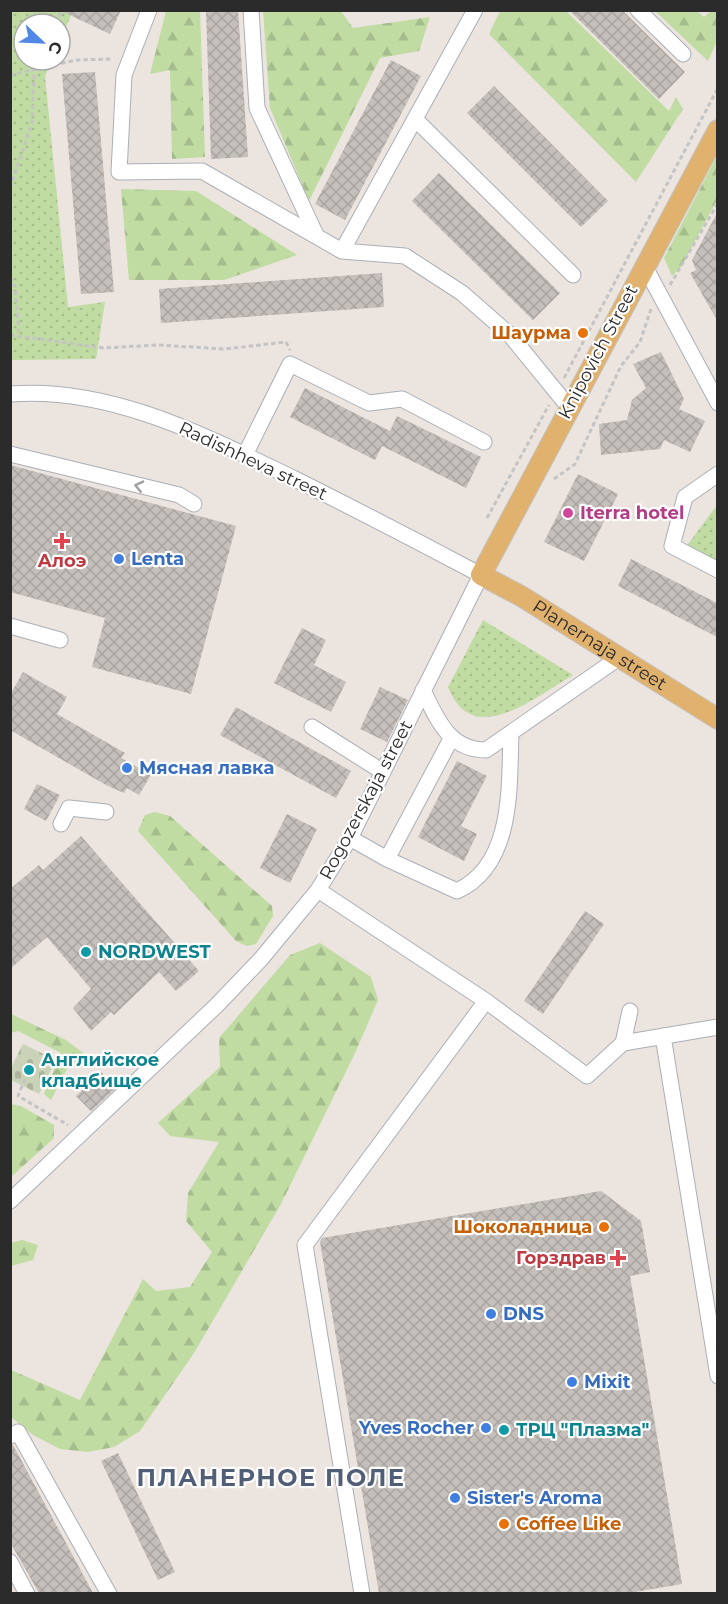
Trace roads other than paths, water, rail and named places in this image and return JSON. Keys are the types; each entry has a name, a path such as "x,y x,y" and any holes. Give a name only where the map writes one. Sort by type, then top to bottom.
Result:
{"main road":[{"name":"Knipovich Street","path":"481,575 562,399 644,265 717,130"},
{"name":"Planernaja street","path":"481,575 521,596 717,719"}],"street":[{"path":"149,10 124,75 119,172 202,171 342,251 405,256 462,293 510,335 562,399"},
{"path":"251,10 257,108 315,235"},
{"path":"342,251 476,10"},
{"path":"638,10 683,54"},
{"path":"415,119 573,274"},
{"path":"644,265 717,403"},
{"path":"246,456 290,364 369,403 402,399 484,442"},
{"name":"Radishheva street","path":"10,394 72,396 143,412 246,456 481,575"},
{"path":"10,454 179,495 194,504"},
{"path":"717,474 685,497 672,546 717,570"},
{"name":"Rogozerskaja street","path":"10,1201 217,1005 261,959 318,890 350,838 481,575"},
{"path":"10,626 60,640"},
{"path":"423,690 444,730 452,738 463,747 486,750 620,657"},
{"path":"312,728 383,771"},
{"path":"350,838 387,859 457,891 473,884 487,866 502,835 509,804 511,733"},
{"path":"387,859 452,738"},
{"path":"61,824 69,808 106,812"},
{"path":"318,890 486,1001 587,1076 623,1043 717,1027"},
{"path":"362,1593 305,1245 486,1001"},
{"path":"623,1043 630,1011"},
{"path":"663,1036 717,1376"},
{"path":"10,1436 18,1432 109,1593"},
{"path":"10,1562 27,1593"}],"place":[{"name":"Шаурма","path":"583,333"},
{"name":"Iterra hotel","path":"568,513"},
{"name":"Алоэ","path":"62,541"},
{"name":"Lenta","path":"119,559"},
{"name":"Мясная лавка","path":"127,768"},
{"name":"NORDWEST","path":"86,952"},
{"name":"Английское кладбище","path":"29,1070"},
{"name":"Шоколадница","path":"604,1227"},
{"name":"Горздрав","path":"618,1258"},
{"name":"DNS","path":"491,1314"},
{"name":"Mixit","path":"572,1382"},
{"name":"Yves Rocher","path":"486,1428"},
{"name":"ТРЦ \"Плазма\"","path":"504,1430"},
{"name":"Sister's Aroma","path":"455,1498"},
{"name":"Coffee Like","path":"504,1524"}],"district":[{"name":"ПЛАНЕРНОЕ ПОЛЕ","path":"271,1478"}]}
